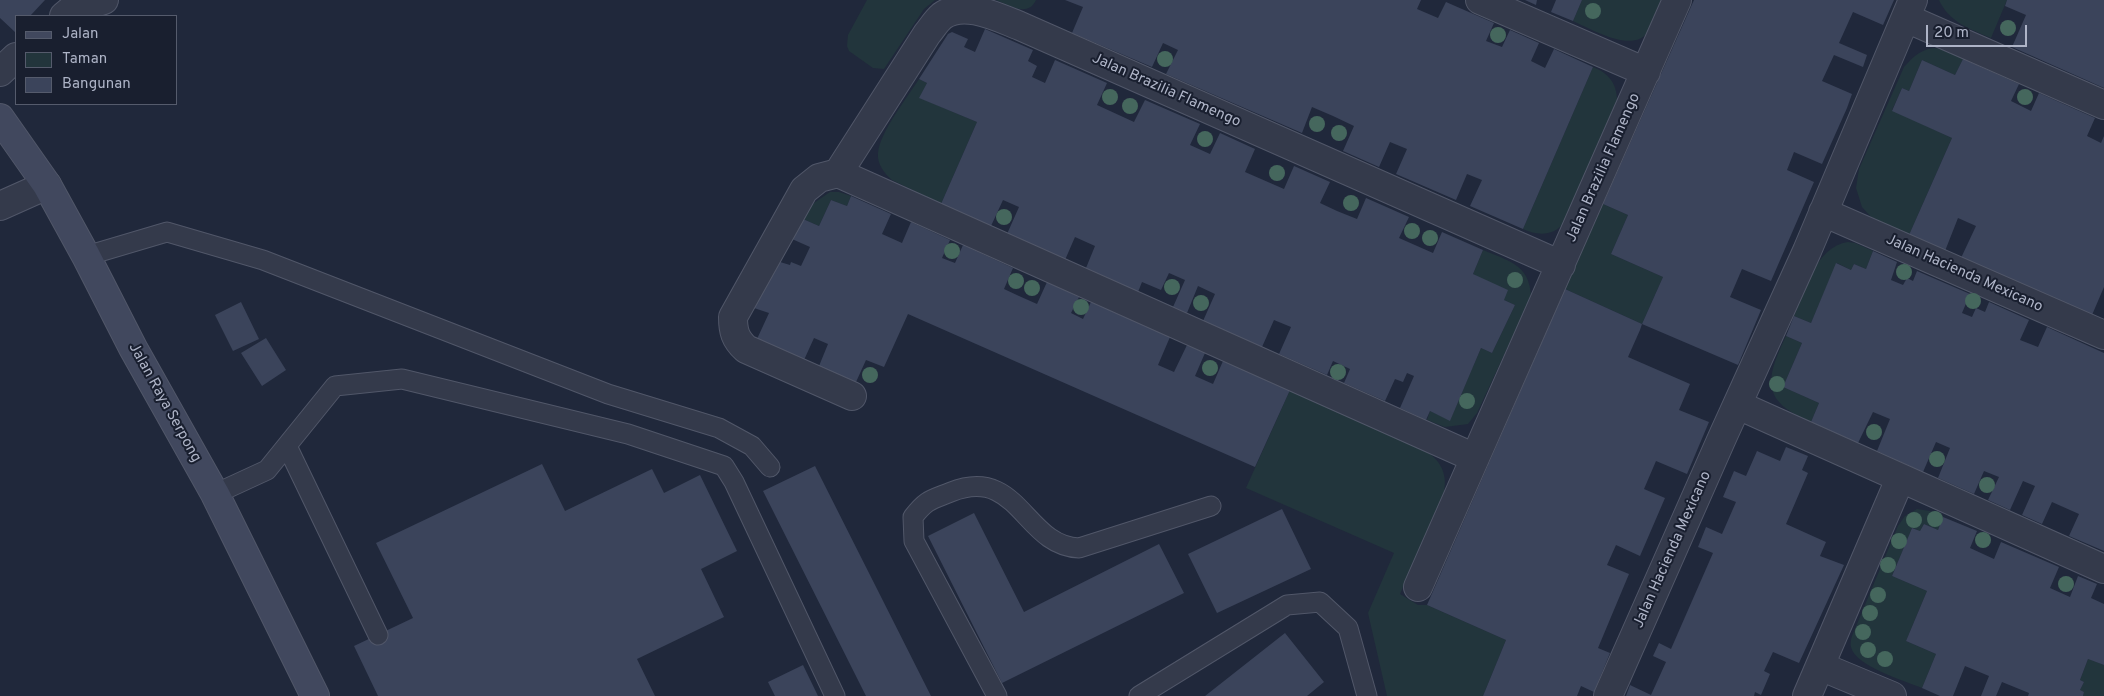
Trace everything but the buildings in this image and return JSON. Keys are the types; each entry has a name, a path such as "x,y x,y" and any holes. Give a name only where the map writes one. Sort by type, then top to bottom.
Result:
{"main road":[{"name":"Jalan Raya Serpong","path":"0,118 47,185 86,256 133,348 215,494 315,696"}],"street":[{"path":"65,15 70,11 104,0"},
{"path":"1480,0 1646,72"},
{"name":"Jalan Brazilia Flamengo","path":"1418,587 1678,0"},
{"name":"Jalan Brazilia Flamengo","path":"838,173 927,34 940,18 956,10 974,9 1020,26 1561,265"},
{"name":"Jalan Hacienda Mexicano","path":"1608,696 1824,212 1910,9 2104,105"},
{"path":"0,72 15,58"},
{"path":"852,396 746,348 738,341 733,329 733,317 804,190 819,178 838,173 1475,458"},
{"path":"0,206 47,185"},
{"name":"Jalan Hacienda Mexicano","path":"1824,212 2104,335"},
{"path":"1738,405 1900,479 2104,568"},
{"path":"1807,696 1900,479"},
{"path":"1820,666 1892,696"}],"lane":[{"path":"86,256 167,232 263,260 608,394 719,428 752,446 770,467"},
{"path":"215,494 267,470 335,386 402,379 628,434 724,466 734,482 834,696"},
{"path":"287,446 378,635"},
{"path":"997,696 914,541 913,517 924,502 965,486 980,486 1003,493 1054,542 1066,547 1079,548 1211,506"},
{"path":"1140,696 1287,605 1320,602 1348,628 1367,696"}],"green space":[{"path":"867,0 935,0 924,9 884,69 873,68 849,51 847,46 848,35"},
{"path":"996,0 1036,0 1028,8 1018,9"},
{"path":"1582,0 1662,0 1648,32 1641,38 1632,41 1612,38 1573,21"},
{"path":"1939,0 2007,0 1991,38 1968,28 1954,19 1943,8"},
{"path":"1933,48 1941,49 1963,59 1955,75 1922,60 1909,91 1902,88 1892,110 1952,138 1909,235 1871,217 1862,207 1856,188 1859,169 1904,67 1917,54"},
{"path":"1593,67 1611,79 1617,94 1617,100 1564,223 1555,230 1545,234 1523,229"},
{"path":"919,79 927,83 920,98 977,122 941,204 892,180 884,171 879,161 878,153 884,135"},
{"path":"830,192 839,192 851,196 847,206 831,200 819,226 803,219 811,205"},
{"path":"1603,204 1628,215 1611,254 1663,277 1642,324 1565,289"},
{"path":"1848,242 1873,251 1866,269 1854,264 1851,270 1837,263 1811,323 1794,316 1813,271 1820,261 1827,252"},
{"path":"1483,250 1516,265 1527,277 1531,297 1477,413 1468,424 1445,427 1427,420 1430,411 1450,420 1481,348 1492,353 1515,305 1504,300 1473,274"},
{"path":"1786,336 1802,343 1783,387 1819,403 1811,422 1783,406 1772,388 1771,377 1774,365"},
{"path":"1290,390 1422,449 1441,466 1445,478 1444,492 1400,594 1418,605 1427,605 1506,640 1483,696 1387,696 1368,613 1394,553 1246,488"},
{"path":"1917,509 1930,511 1943,517 1938,530 1924,524 1920,531 1912,528 1892,576 1927,591 1906,641 1936,654 1922,688 1871,666 1861,660 1851,647 1852,636 1898,526 1905,516"},
{"path":"2088,659 2104,665 2104,696 2083,696 2084,692 2080,690 2084,682 2080,680"}]}
